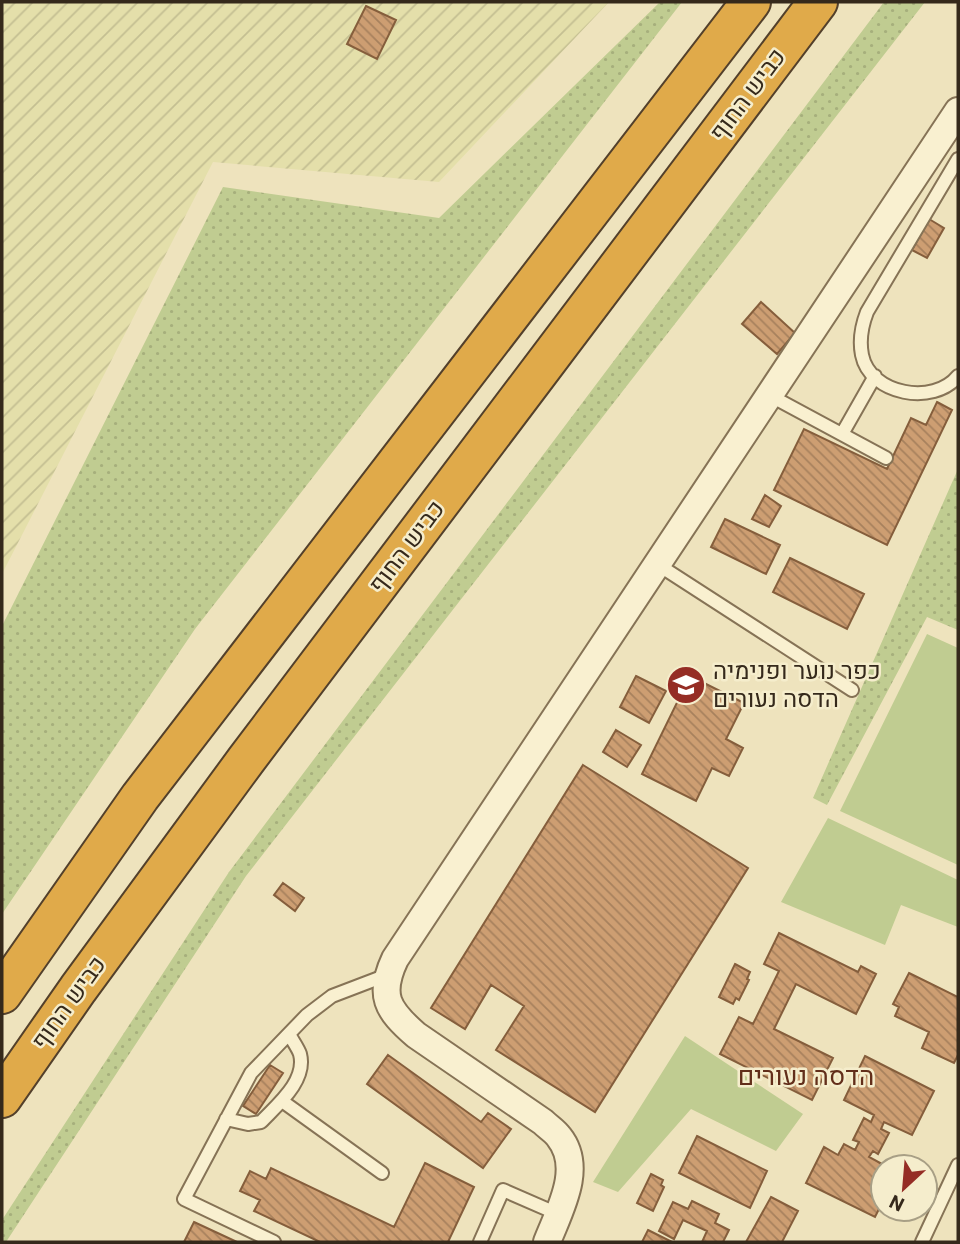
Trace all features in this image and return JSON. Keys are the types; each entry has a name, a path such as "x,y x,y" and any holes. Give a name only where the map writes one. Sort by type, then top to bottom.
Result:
{"highway":[{"path":"2,994 141,797 751,2"},
{"name":"כביש החוף","path":"2,1098 78,989 246,760 818,2"}],"street":[{"path":"548,1242 570,1173 569,1157 560,1138 543,1122 416,1035 397,1019 388,1004 385,988 388,975 396,959 958,111"}],"lane":[{"path":"958,159 862,324 862,357 875,376 898,390 916,394 930,393 950,386 958,376"},
{"path":"842,434 875,376"},
{"path":"769,395 886,458"},
{"path":"657,564 852,690"},
{"path":"274,1242 184,1199 251,1073 307,1015 332,996 388,975"},
{"path":"226,1119 248,1124 261,1122 282,1101 296,1081 300,1069 300,1054 289,1034"},
{"path":"282,1101 383,1173"},
{"path":"922,1242 958,1165"},
{"path":"480,1242 503,1190 558,1214"}],"shaded area":[{"path":"2,2 609,2 439,182 213,162 2,574"}],"green space":[{"path":"660,2 682,2 195,629 2,914 2,626 223,187 439,218"},
{"path":"884,2 925,2 246,876 6,1242 2,1242 2,1220 229,872"},
{"path":"958,469 958,630 927,617 827,805 813,798"},
{"path":"927,634 958,648 958,865 840,811"},
{"path":"828,818 958,880 958,927 901,905 885,945 781,902"},
{"path":"685,1036 803,1114 776,1151 691,1109 618,1192 593,1182"}],"building":[{"path":"366,6 396,20 377,59 347,44"},
{"path":"929,219 944,228 927,258 912,250"},
{"path":"761,302 795,333 777,354 742,324"},
{"path":"937,402 952,410 887,545 774,490 804,429 887,469 911,418 926,425"},
{"path":"765,495 781,506 769,527 752,519"},
{"path":"725,519 780,545 766,574 711,547"},
{"path":"790,558 864,594 847,629 773,592"},
{"path":"636,676 666,691 649,723 620,707"},
{"path":"690,676 744,703 726,739 743,748 729,776 712,768 696,801 642,774"},
{"path":"616,730 641,745 627,767 603,752"},
{"path":"583,765 748,868 595,1112 496,1050 524,1006 491,985 465,1029 431,1008"},
{"path":"283,883 304,898 295,911 274,895"},
{"path":"779,933 858,972 861,966 876,974 856,1014 796,984 774,1029 833,1058 812,1100 720,1054 739,1017 753,1024 779,971 764,964"},
{"path":"735,964 750,972 739,1000 736,998 733,1004 719,997"},
{"path":"909,973 958,997 958,1055 954,1063 922,1048 929,1032 895,1016 899,1007 893,1004"},
{"path":"388,1055 481,1122 488,1113 511,1129 483,1168 367,1084"},
{"path":"865,1056 934,1091 912,1135 884,1122 881,1129 889,1133 879,1153 869,1153 869,1214 806,1183 824,1147 838,1155 844,1144 855,1150 859,1142 853,1140 864,1118 871,1122 874,1115 844,1100"},
{"path":"270,1065 283,1073 256,1114 243,1106"},
{"path":"697,1136 767,1171 750,1208 679,1173"},
{"path":"425,1163 474,1187 448,1242 320,1242 254,1211 260,1200 240,1191 250,1171 266,1179 271,1168 394,1227"},
{"path":"651,1174 663,1180 661,1185 664,1187 653,1211 637,1203"},
{"path":"771,1197 798,1211 782,1242 746,1242"},
{"path":"692,1201 719,1214 715,1223 729,1230 723,1242 702,1242 707,1231 683,1220 674,1239 659,1231 673,1202 688,1209"},
{"path":"194,1222 237,1242 184,1242"},
{"path":"648,1230 672,1242 642,1242"}],"place":[{"name":"כפר נוער ופנימיה הדסה נעורים","path":"686,685"}],"district":[{"name":"הדסה נעורים","path":"806,1077"}]}
